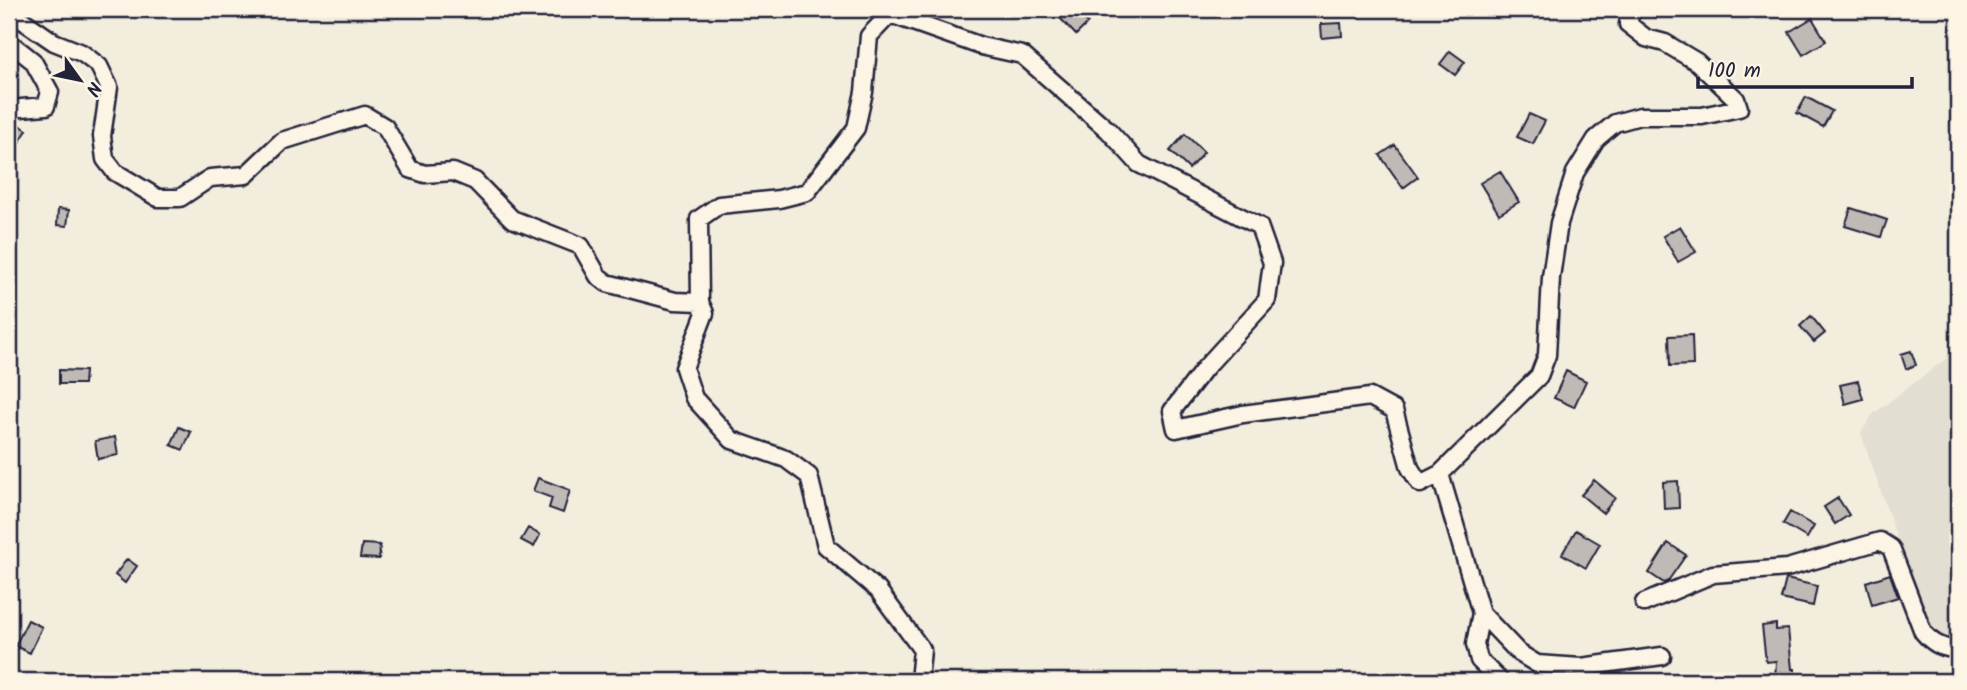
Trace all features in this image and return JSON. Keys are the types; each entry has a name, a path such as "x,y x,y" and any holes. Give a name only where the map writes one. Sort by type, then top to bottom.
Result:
{"street":[{"path":"10,9 54,42 82,52 99,66 109,87 102,136 105,159 115,172 158,198 180,198 210,178 246,175 282,141 365,115 385,127 410,169 425,174 453,172 475,181 512,219 582,246 598,276 607,284 675,301 699,302"},
{"path":"919,681 922,649 878,590 826,546 809,476 786,459 732,440 694,398 684,368 705,313 699,302 699,219 719,205 779,200 807,192 856,128 864,92 869,36 890,14 981,46 1022,55 1108,130 1139,164 1259,226 1272,263 1267,300 1205,368 1172,411 1176,429 1243,414 1370,397 1394,410 1410,468 1420,484 1440,474 1539,376 1547,355 1551,277 1559,223 1575,173 1596,139 1615,123 1640,116 1702,116 1739,108 1736,99 1697,62 1665,43 1646,38 1628,24 1632,9"},
{"path":"9,42 33,61 50,92 46,106 9,109"},
{"path":"1440,474 1481,614 1475,644 1479,660 1500,681"},
{"path":"1644,603 1713,574 1787,568 1880,541 1891,548 1923,632 1931,641 1945,649 1958,649"},
{"path":"1481,614 1519,653 1536,664 1581,667 1662,656"}],"shaded area":[{"path":"1958,350 1958,633 1943,642 1929,632 1861,433 1873,414"}],"building":[{"path":"1068,9 1074,9 1088,23 1076,35 1059,17"},
{"path":"1812,18 1826,41 1803,55 1789,32"},
{"path":"1341,23 1342,36 1322,38 1321,24"},
{"path":"1450,51 1465,62 1455,75 1440,64"},
{"path":"1806,97 1832,111 1823,127 1797,113"},
{"path":"1529,114 1545,121 1533,144 1517,137"},
{"path":"18,124 27,130 9,159 9,129 13,132"},
{"path":"1185,134 1204,152 1189,169 1170,151"},
{"path":"1395,145 1418,177 1403,188 1380,155"},
{"path":"1500,171 1519,202 1499,214 1480,183"},
{"path":"1851,208 1887,220 1881,237 1845,226"},
{"path":"58,209 69,210 67,226 57,225"},
{"path":"1680,226 1696,252 1678,262 1663,236"},
{"path":"1811,316 1825,333 1814,342 1800,326"},
{"path":"1692,335 1693,365 1670,366 1669,336"},
{"path":"1911,351 1916,365 1906,369 1901,354"},
{"path":"59,370 85,371 84,384 59,384"},
{"path":"1566,371 1586,381 1574,407 1554,398"},
{"path":"1858,381 1863,399 1845,404 1840,385"},
{"path":"179,427 191,432 183,450 171,445"},
{"path":"115,437 118,455 98,459 95,441"},
{"path":"538,478 570,490 563,513 549,508 552,498 533,491"},
{"path":"1594,480 1615,498 1603,513 1581,495"},
{"path":"1678,481 1679,508 1664,509 1663,482"},
{"path":"1838,498 1849,515 1835,524 1824,507"},
{"path":"1790,512 1814,526 1807,538 1783,524"},
{"path":"528,528 540,535 534,547 521,540"},
{"path":"1576,530 1600,544 1586,568 1562,554"},
{"path":"1668,543 1686,555 1664,583 1649,573"},
{"path":"362,544 380,545 379,559 360,558"},
{"path":"127,559 137,566 125,583 115,575"},
{"path":"1890,574 1898,597 1872,605 1866,582"},
{"path":"1786,579 1817,586 1813,606 1781,599"},
{"path":"28,620 42,627 30,653 15,646"},
{"path":"1776,624 1776,630 1788,629 1792,669 1795,669 1794,681 1775,681 1776,661 1766,662 1762,626"}]}
